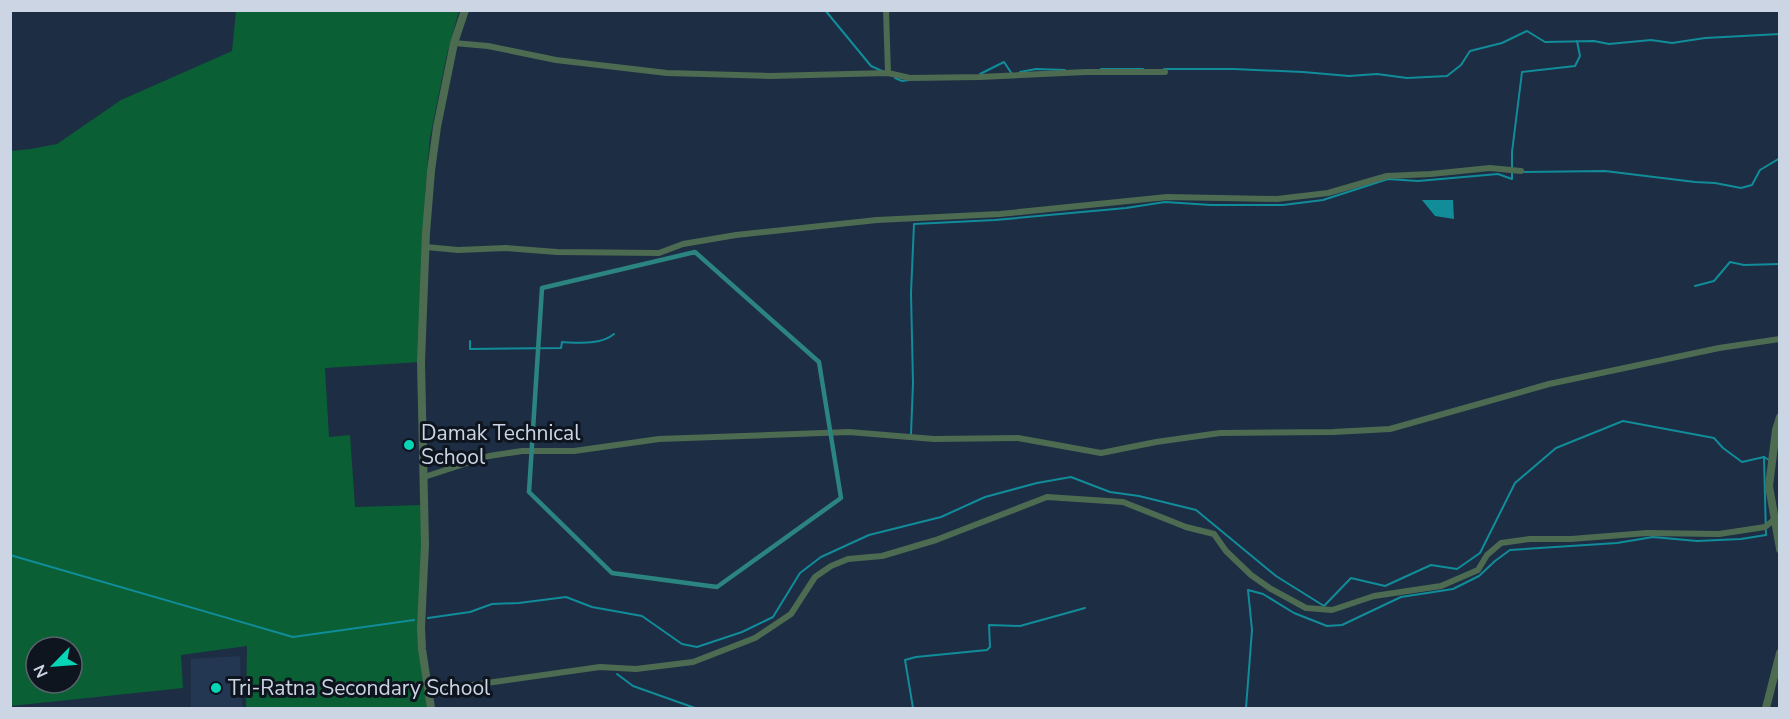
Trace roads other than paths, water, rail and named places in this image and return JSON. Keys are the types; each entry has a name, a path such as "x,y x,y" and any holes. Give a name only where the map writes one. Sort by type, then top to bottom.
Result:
{"street":[{"path":"431,708 421,627 425,580 421,370 426,247 431,171 437,127 454,43 465,10"},
{"path":"886,10 888,73"},
{"path":"454,43 488,46 556,60 667,73 770,76 888,73 910,78 957,78 1086,72 1165,72"},
{"path":"426,247 458,250 506,248 557,252 659,253 683,244 736,235 897,218 905,220 1000,214 1167,197 1277,199 1328,193 1387,176 1490,168 1521,171"},
{"path":"424,477 489,456 522,451 574,451 659,439 849,432 934,439 1018,438 1101,453 1220,433 1390,429 1549,384 1719,348 1779,339"},
{"path":"1779,417 1769,486 1779,549"},
{"path":"429,689 600,667 636,669 693,662 755,638 791,614 814,577 831,566 848,559 882,556 936,540 1047,497 1123,502 1186,527 1214,534 1226,550 1251,575 1271,589 1306,608 1332,610 1374,596 1441,586 1478,570 1487,555 1501,543 1530,539 1571,539 1647,533 1719,534 1765,527 1775,519"},
{"path":"1766,708 1779,653"}],"waterway":[{"path":"825,10 871,66 882,71"},
{"path":"1164,69 1234,69 1349,76 1377,74 1407,78 1447,76 1461,65 1470,51 1502,43 1527,31 1545,42 1594,41 1609,44 1651,40 1672,43 1705,38 1780,34"},
{"path":"911,434 913,383 911,293 914,224 995,220 1126,208 1165,202 1211,205 1283,205 1323,200 1388,179 1418,181 1498,174 1512,179 1512,152 1522,72 1575,66 1580,56 1577,41"},
{"path":"980,74 1004,62 1012,74"},
{"path":"1020,72 1036,69 1065,70"},
{"path":"1101,69 1143,69"},
{"path":"895,78 902,81 909,80"},
{"path":"1523,172 1605,171 1741,188 1752,185 1760,170 1780,158"},
{"path":"1695,286 1714,281 1730,262 1744,265 1780,264"},
{"path":"470,341 470,349 561,348 562,342 596,342 614,334"},
{"path":"428,618 470,612 492,604 566,597 592,607 642,616 682,644 697,647 742,632 773,617 800,573 821,557 869,535 941,517 985,497 1037,483 1071,477 1110,492 1139,496 1196,510 1276,576 1324,606 1351,578 1385,586 1431,565 1457,569 1480,553 1515,483 1556,448 1623,421 1714,438 1742,462 1764,457 1769,460"},
{"path":"1246,708 1252,630 1248,590 1263,594 1294,613 1327,626 1342,625 1401,597 1453,589 1479,576 1510,550 1617,543 1653,537 1697,541 1741,539 1766,535 1764,457"},
{"path":"10,555 293,637 414,620"},
{"path":"913,708 905,660 987,650 990,647 989,625 1020,626 1085,608"},
{"path":"617,674 633,686 695,708"}],"place":[{"name":"Damak Technical School","path":"409,445"},
{"name":"Tri-Ratna Secondary School","path":"216,688"}]}
